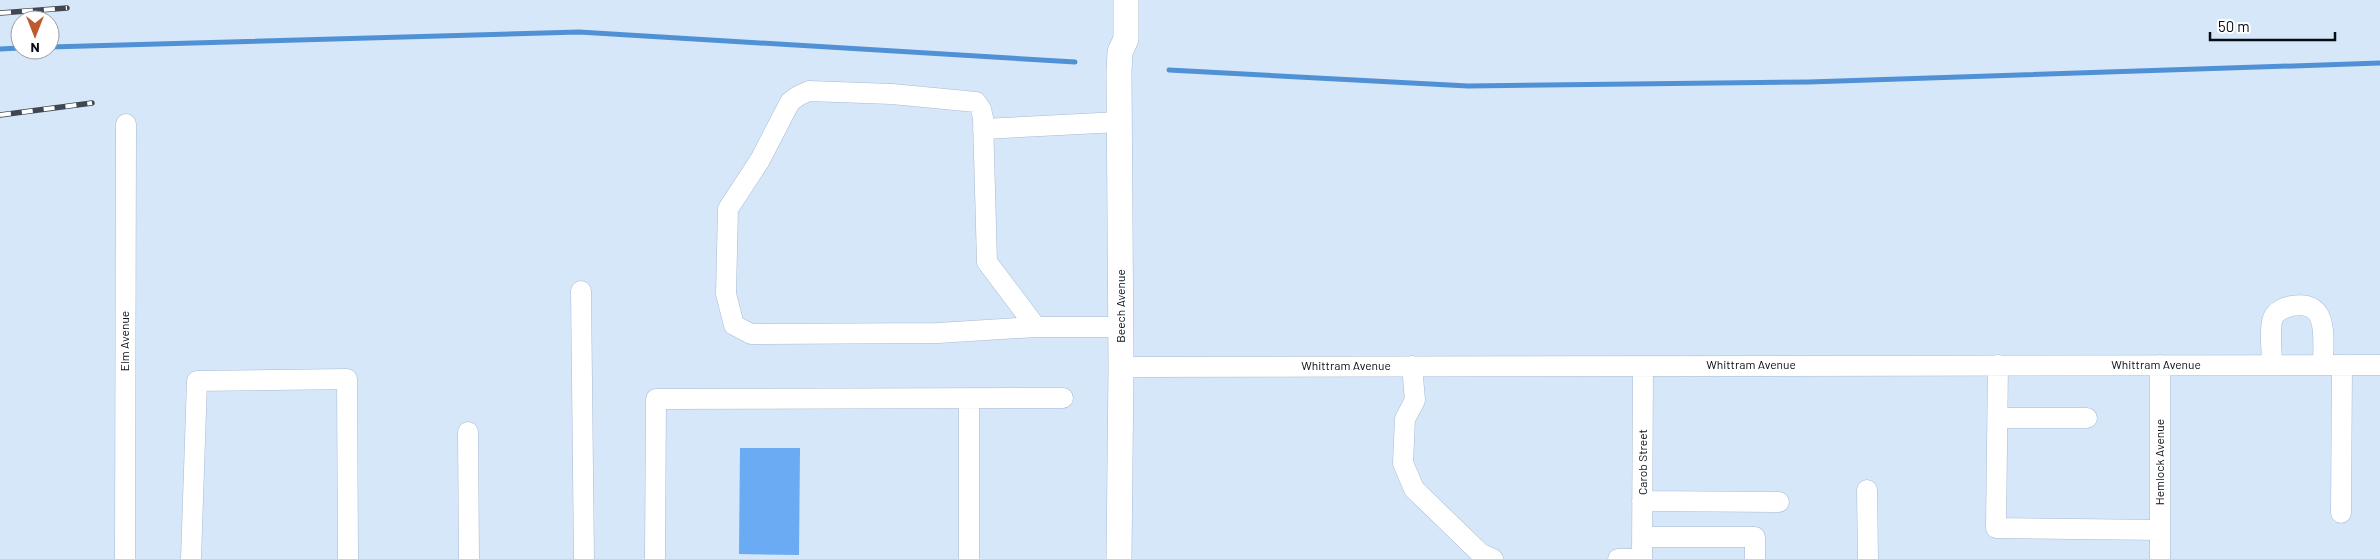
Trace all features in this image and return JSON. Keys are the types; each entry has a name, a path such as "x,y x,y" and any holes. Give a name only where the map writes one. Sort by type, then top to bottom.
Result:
{"main road":[{"name":"Beech Avenue","path":"1114,0 1115,40 1119,62 1122,367 1118,559"},
{"name":"Beech Avenue","path":"1119,62 1126,39 1126,0"}],"street":[{"path":"1036,327 987,262 983,129 981,109 976,102 892,94 809,91 790,102 760,160 728,209 726,294 734,325 751,334 938,333 1036,327 1121,328"},
{"path":"983,129 1119,122"},
{"name":"Elm Avenue","path":"125,559 126,124"},
{"path":"581,291 584,559"},
{"path":"2272,364 2273,318 2279,310 2291,306 2306,305 2316,309 2321,318 2332,365 2341,513"},
{"path":"1998,364 1996,528 2160,530"},
{"name":"Whittram Avenue","path":"1122,367 1998,364 2380,365"},
{"name":"Hemlock Avenue","path":"2160,364 2160,559"},
{"path":"1412,366 1414,400 1405,419 1403,462 1410,480 1414,488 1480,553 1492,559"},
{"name":"Carob Street","path":"1642,559 1643,366"},
{"path":"191,559 197,381 347,379 348,559"},
{"path":"969,398 969,559"},
{"path":"655,559 656,399 1063,398"},
{"path":"1998,418 2087,418"},
{"path":"468,432 469,559"},
{"path":"1867,490 1868,559"},
{"path":"1642,501 1779,502"},
{"path":"1642,538 1755,537 1755,559"},
{"path":"1618,559 1642,559"}],"building":[{"path":"740,448 800,448 799,555 739,554"}],"waterway":[{"path":"60,47 579,32 1075,62"},
{"path":"0,49 10,48"},
{"path":"1169,70 1468,86 1809,82 2380,63"}],"railway":[{"path":"0,13 67,8"},
{"path":"0,115 92,103"}]}
